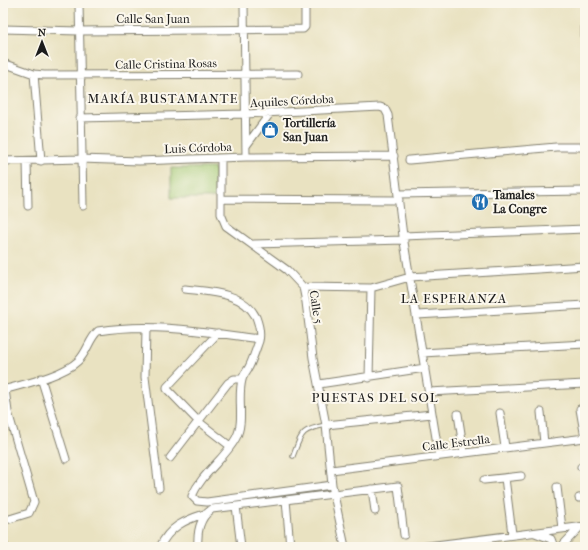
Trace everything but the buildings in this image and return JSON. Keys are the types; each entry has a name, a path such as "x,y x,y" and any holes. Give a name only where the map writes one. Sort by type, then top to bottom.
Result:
{"street":[{"path":"79,3 80,118 83,206"},
{"path":"244,3 246,157"},
{"name":"Calle San Juan","path":"3,29 79,31 303,29 305,27 305,3"},
{"path":"585,13 585,37"},
{"name":"Calle Cristina Rosas","path":"3,63 34,74 80,76 298,74"},
{"path":"34,74 40,161"},
{"name":"Aquiles Córdoba","path":"80,118 245,114 380,107 385,109 388,114 394,156"},
{"path":"246,146 271,112"},
{"path":"409,160 556,147 585,147"},
{"path":"394,156 404,238 440,456"},
{"name":"Luis Córdoba","path":"3,161 81,159 139,161 246,157 394,156"},
{"name":"Calle 5","path":"221,158 222,214 226,226 254,244 287,270 303,287 313,358 326,425 332,485 346,547"},
{"path":"27,161 28,206"},
{"path":"221,199 399,197 585,191"},
{"path":"254,244 404,238 585,228"},
{"path":"303,287 371,288 410,277 585,266"},
{"path":"369,378 371,288"},
{"path":"185,289 230,296 243,302 252,311 259,324 260,339 249,367 242,379 237,436 201,479 192,496 197,501 207,502 332,485"},
{"path":"417,315 585,305"},
{"path":"3,521 29,513 34,502 8,412 4,389 69,368 78,361 98,331 146,328 194,330 260,339"},
{"path":"146,328 145,377 159,488"},
{"path":"218,333 168,387 169,392 199,422 230,446"},
{"path":"422,353 585,344"},
{"path":"319,384 369,378 425,368"},
{"path":"41,378 66,459"},
{"path":"170,458 228,383 234,379 242,379"},
{"path":"429,392 585,384"},
{"path":"580,409 585,438"},
{"path":"541,412 544,443"},
{"path":"500,413 505,447"},
{"path":"326,425 432,414"},
{"path":"458,414 464,453"},
{"name":"Calle Estrella","path":"331,470 585,438"},
{"path":"484,480 521,476"},
{"path":"505,478 512,534"},
{"path":"160,547 176,526 212,509 335,495 398,486 404,535"},
{"path":"557,487 562,528"},
{"path":"372,489 375,511"},
{"path":"286,500 290,547"},
{"path":"236,506 241,547"},
{"path":"198,547 198,531 204,514"},
{"path":"420,547 447,546 512,534 582,526"},
{"path":"562,547 582,526"},
{"path":"531,532 551,539 554,547"},
{"path":"3,542 5,547"}],"lane":[{"path":"293,456 300,436 309,428 326,425"}],"green space":[{"path":"171,168 215,168 215,198 171,198"}],"place":[{"name":"Tortillería San Juan","path":"270,130"},
{"name":"Tamales La Congre","path":"480,202"}],"district":[{"name":"MARÍA BUSTAMANTE","path":"163,98"},
{"name":"LA ESPERANZA","path":"454,298"},
{"name":"PUESTAS DEL SOL","path":"375,397"}]}
